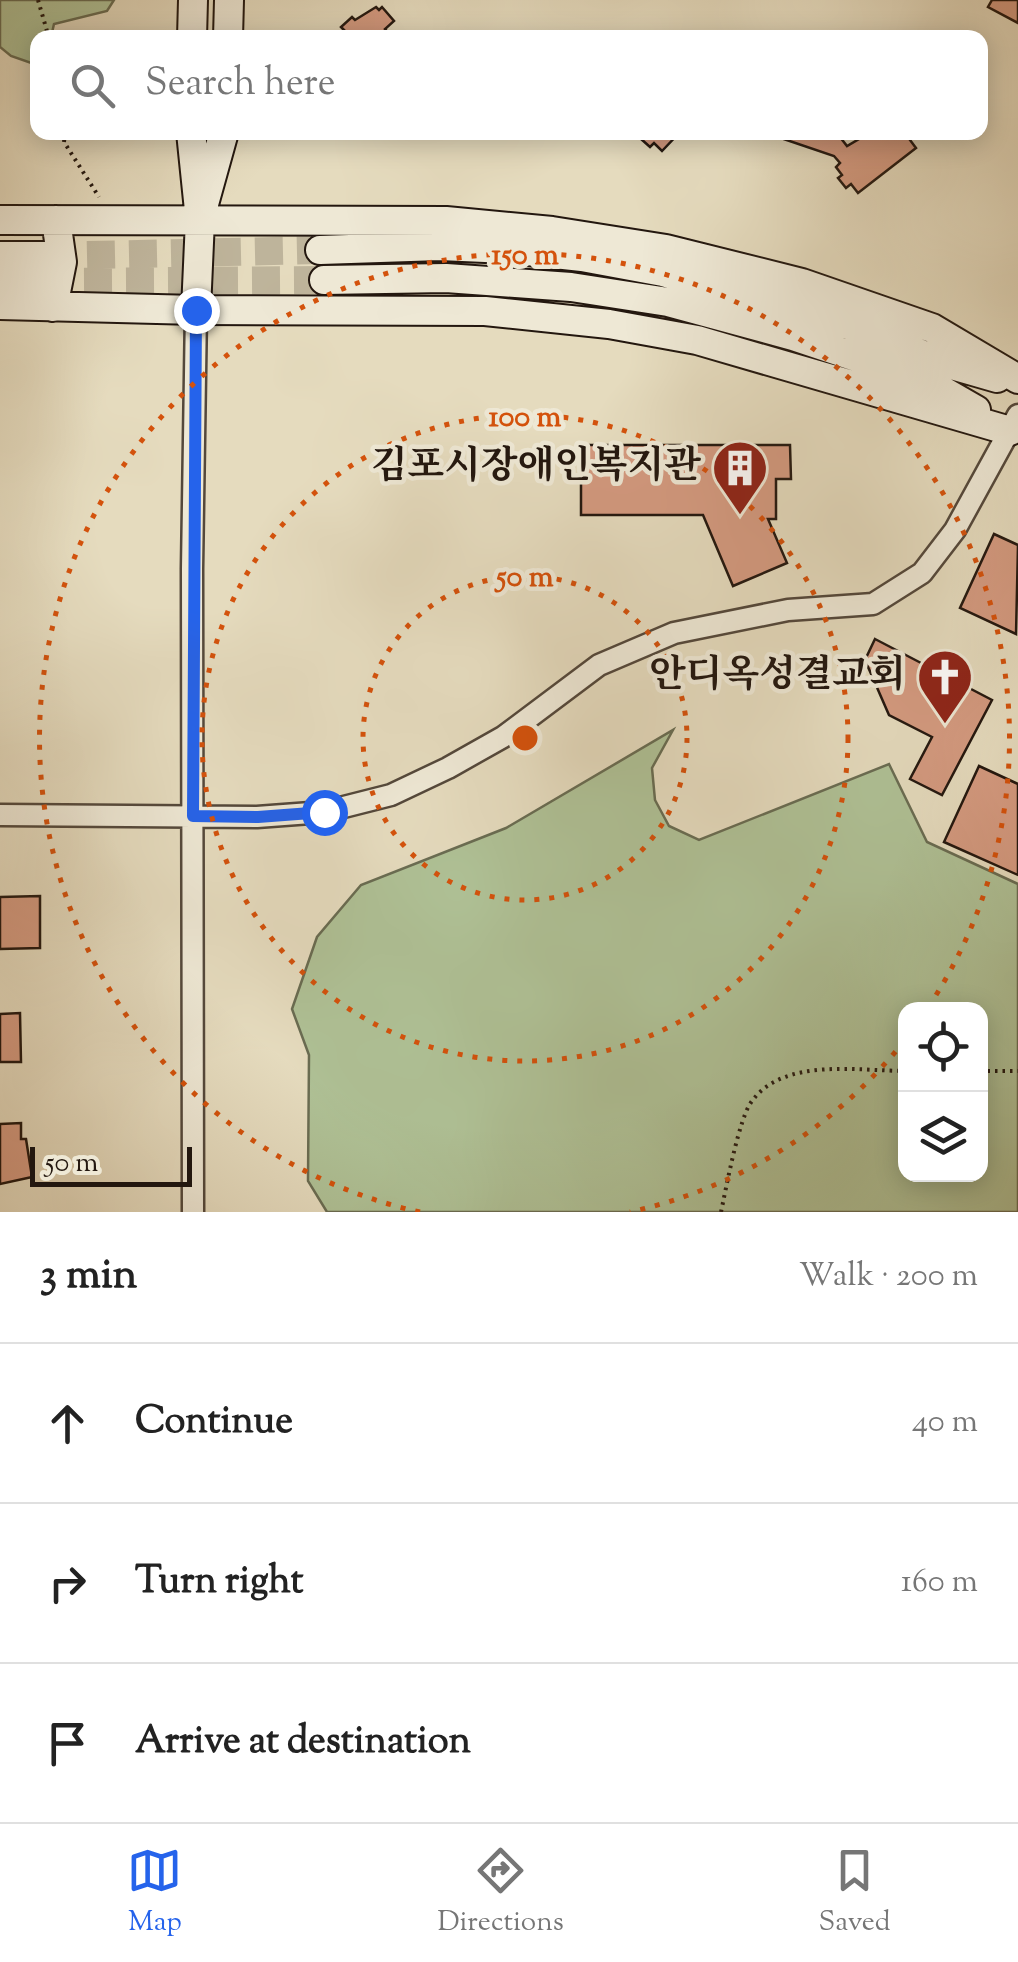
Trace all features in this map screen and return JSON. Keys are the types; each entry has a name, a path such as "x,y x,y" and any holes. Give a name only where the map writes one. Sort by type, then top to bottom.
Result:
{"street":[{"path":"192,30 193,0"},
{"path":"228,30 229,0"},
{"path":"192,140 200,220 196,310 193,1212"},
{"path":"200,220 222,140"},
{"path":"0,220 446,221 552,231 666,249 802,283 932,328 1018,381"},
{"path":"0,306 47,282 62,262 56,220"},
{"path":"314,310 309,259 316,221"},
{"path":"320,250 440,246 508,249 663,272 849,325 938,361 1018,381"},
{"path":"0,256 47,282"},
{"path":"324,280 446,278 571,287 668,302 793,336 922,378 1015,427"},
{"path":"0,283 47,282 196,310 484,312 609,324 698,340 1015,427"},
{"path":"0,815 258,817 324,812 391,794 503,737 599,665 674,634 788,610 873,604 922,572 955,530 1015,427"}],"path":[{"path":"38,0 47,30"},
{"path":"64,140 102,201"},
{"path":"721,1212 733,1155 751,1101 777,1081 800,1072 898,1071"},
{"path":"988,1071 1018,1071"}],"green space":[{"path":"0,0 114,0 107,11 54,24 53,30 30,30 30,63 0,47"},
{"path":"673,730 652,768 655,800 669,826 699,840 889,764 927,842 1018,884 1018,1212 327,1212 308,1181 309,1055 292,1009 317,937 361,885 506,828"}],"building":[{"path":"992,0 1018,0 1018,23 988,7"},
{"path":"382,7 394,21 386,30 341,27 352,17 355,20"},
{"path":"642,140 672,140 662,151 654,143 650,147"},
{"path":"787,140 842,140 847,146 857,140 910,140 916,148 858,193 851,184 846,188 838,178 842,175 836,167 840,163 834,156"},
{"name":"김포시장애인복지관","path":"581,445 790,445 791,479 776,479 776,519 768,519 787,563 733,586 703,515 581,515"},
{"path":"994,534 1018,545 1016,634 960,608"},
{"name":"안디옥성결교회","path":"875,639 992,700 942,795 910,779 932,737 889,715 865,660"},
{"path":"979,766 1018,784 1018,875 944,842"},
{"path":"40,896 40,948 0,949 0,897"},
{"path":"20,1013 21,1062 0,1062 0,1014"},
{"path":"21,1123 21,1139 26,1139 32,1177 0,1184 0,1124"}],"tunnel":[{"path":"45,256 320,250"},
{"path":"42,282 324,280"}],"place":[{"name":"김포시장애인복지관","path":"740,517"},
{"name":"안디옥성결교회","path":"945,726"}],"route":[{"path":"196,310 193,816 324,812"}]}
